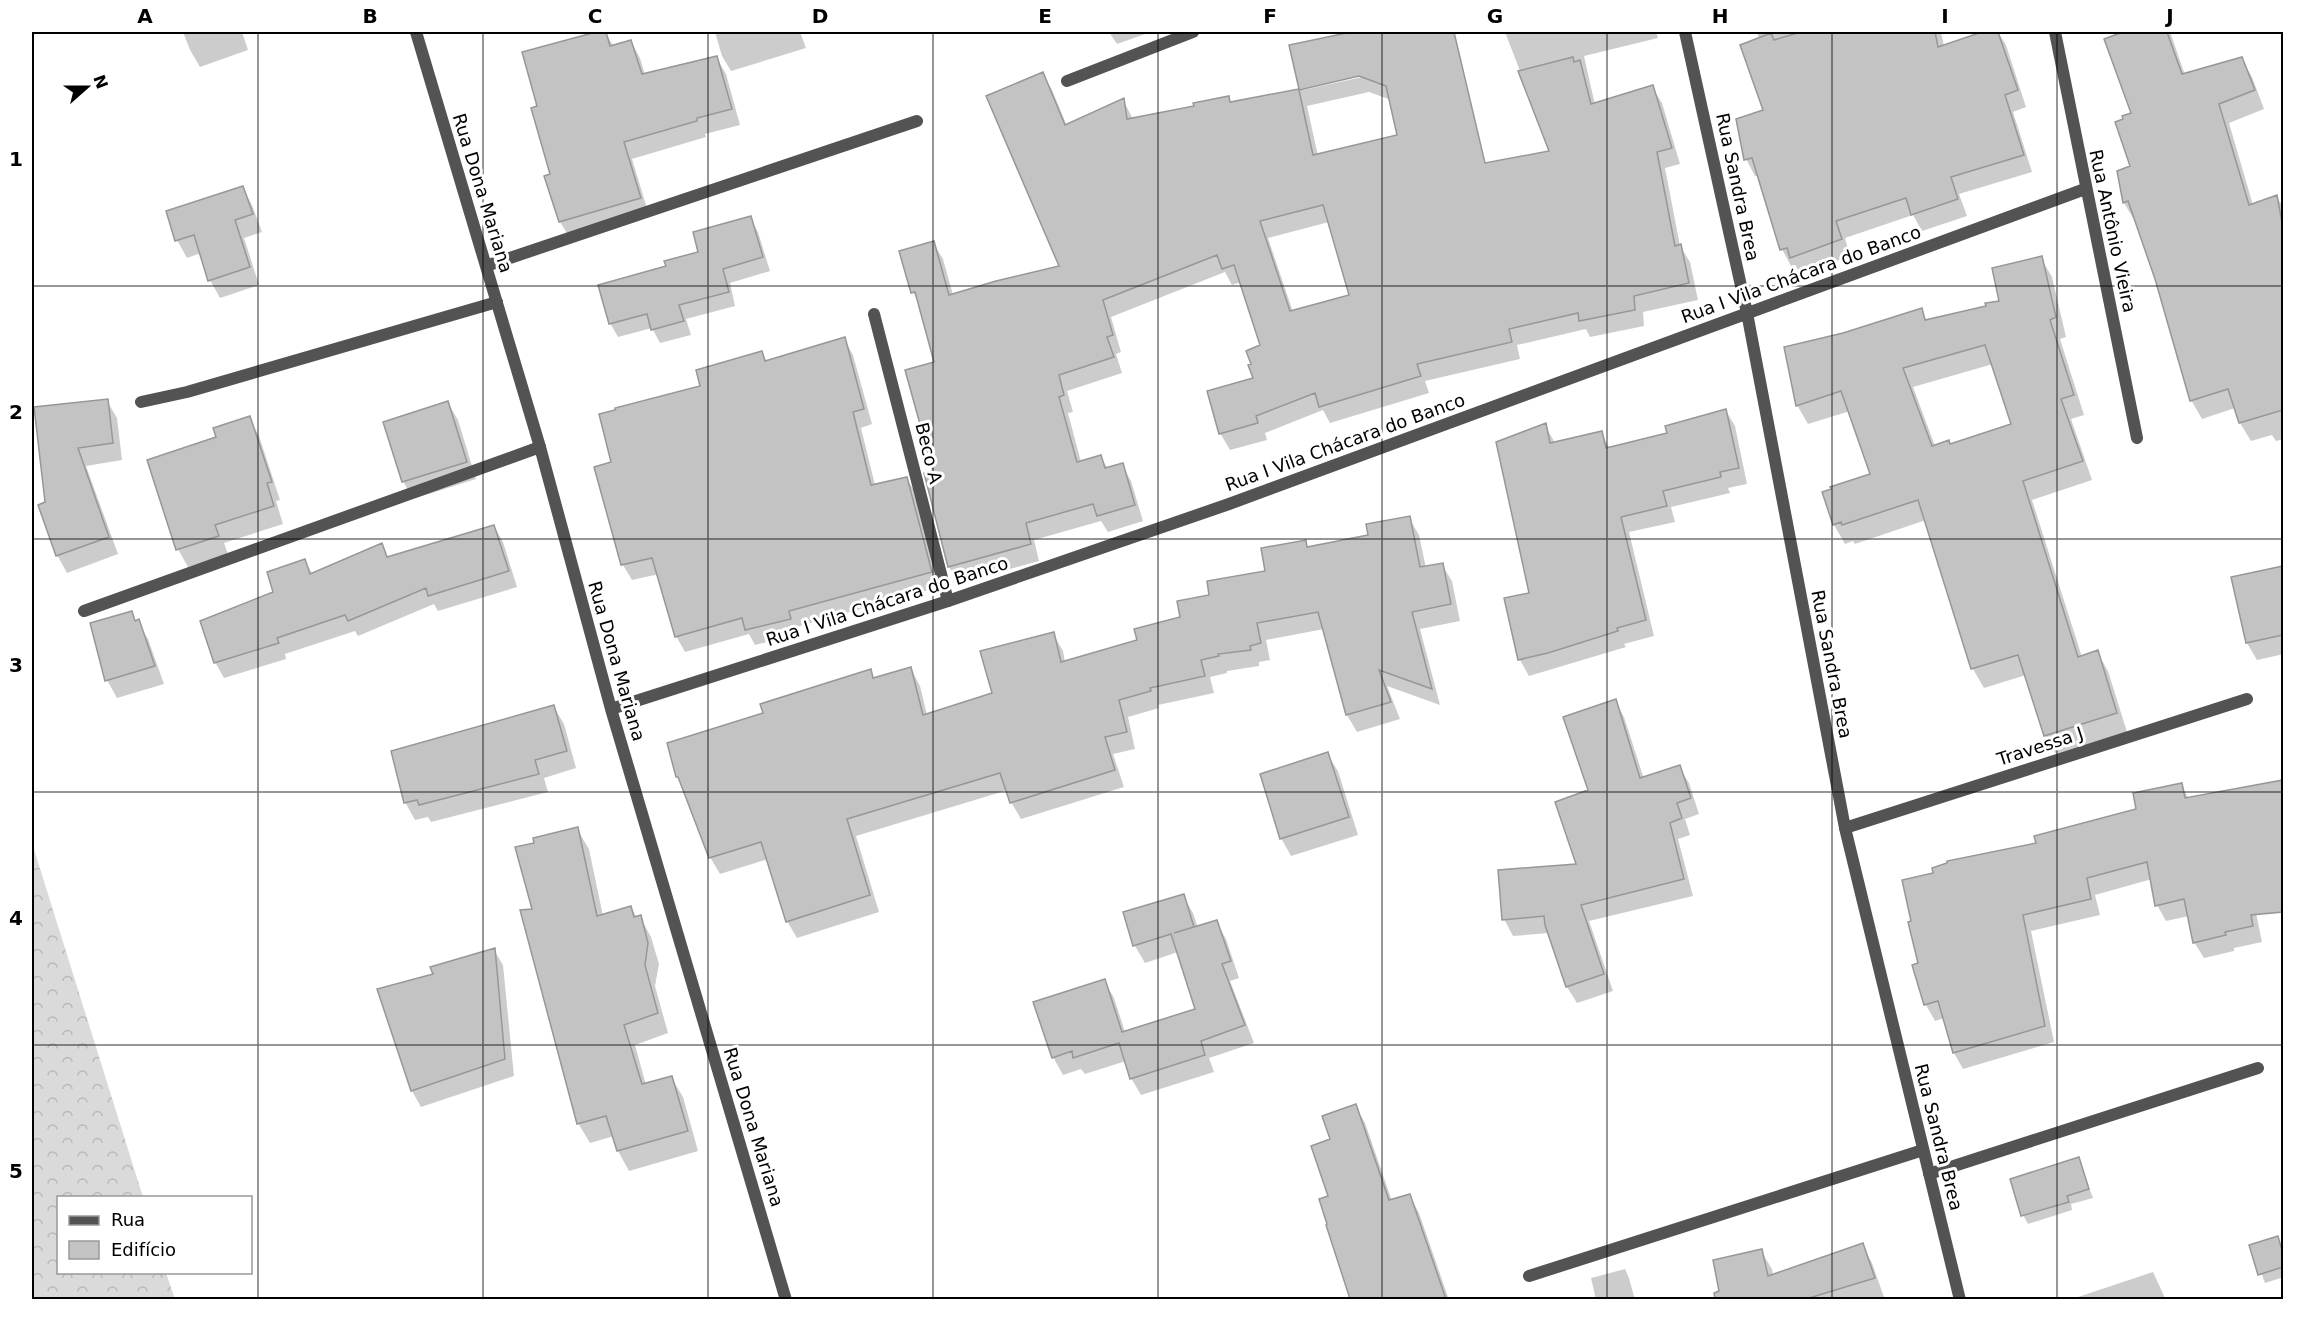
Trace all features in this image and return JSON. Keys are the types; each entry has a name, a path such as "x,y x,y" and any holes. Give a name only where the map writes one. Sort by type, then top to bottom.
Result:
{"street":[{"name":"Rua Dona Mariana","path":"416,32 540,447 611,709 786,1299"},
{"path":"1067,81 1193,32"},
{"name":"Rua Sandra Brea","path":"1685,32 1748,313 1845,828 1960,1299"},
{"name":"Rua Antônio Vieira","path":"2055,32 2137,438"},
{"path":"486,266 917,121"},
{"name":"Rua I Vila Chácara do Banco","path":"611,709 948,601 1229,504 2085,189"},
{"path":"141,402 187,392 497,302"},
{"name":"Beco A","path":"874,314 948,601"},
{"path":"84,610 540,447"},
{"name":"Travessa J","path":"1845,828 2247,699"},
{"path":"1929,1174 2258,1068"},
{"path":"1528,1276 1923,1150"}],"green space":[{"path":"32,843 143,1196 57,1196 57,1274 166,1274 175,1299 32,1299"}],"building":[{"path":"596,32 606,32 610,46 631,40 642,74 717,56 732,109 624,142 641,198 559,222 544,176 550,174 531,108 537,106 522,52"},
{"path":"1351,32 1454,32 1485,163 1549,151 1518,71 1573,57 1574,62 1580,60 1591,104 1653,85 1672,148 1657,152 1675,246 1681,244 1689,283 1634,296 1635,310 1579,321 1578,313 1509,329 1512,342 1417,364 1421,376 1319,407 1315,393 1256,416 1258,423 1219,434 1207,391 1253,378 1246,351 1260,345 1234,265 1222,269 1217,255 1103,300 1113,335 1107,337 1114,357 1059,375 1064,395 1059,397 1077,462 1101,455 1105,468 1123,463 1135,505 1097,516 1093,504 1026,523 1031,544 948,567 924,473 933,471 905,370 934,362 915,292 911,293 899,251 934,241 949,295 1059,266 986,96 1043,72 1065,125 1124,98 1127,119 1194,106 1193,103 1229,96 1230,102 1299,89 1289,45","holes":["1359,76 1386,86 1397,135 1313,155 1299,90","1323,205 1349,295 1290,311 1260,221"]},
{"path":"1801,32 1935,32 1938,47 1982,32 1998,32 2018,90 2005,95 2024,155 1951,177 1958,199 1911,215 1906,198 1836,221 1842,239 1790,258 1787,248 1780,250 1752,158 1744,160 1736,119 1763,110 1740,45 1771,33 1774,40"},
{"path":"2123,32 2167,32 2182,74 2242,57 2255,90 2219,104 2249,205 2277,195 2283,228 2283,410 2239,423 2228,389 2190,401 2155,279 2128,201 2123,203 2117,171 2130,166 2115,122 2131,113 2104,39"},
{"path":"243,186 253,214 235,220 250,267 208,281 194,235 175,241 166,211"},
{"path":"751,216 763,257 723,269 729,292 679,305 684,321 651,330 647,314 609,324 598,285 666,266 664,261 698,252 693,232"},
{"path":"2042,256 2056,317 2050,320 2074,395 2061,399 2083,461 2023,481 2078,657 2098,650 2117,713 2044,736 2018,655 1971,669 1918,500 1842,525 1841,522 1833,525 1822,492 1831,489 1830,487 1870,474 1841,391 1796,406 1784,347 1843,333 1922,308 1925,320 1986,306 1985,303 1999,301 1992,268","holes":["1985,345 2011,424 1950,444 1949,440 1932,446 1903,368"]},
{"path":"845,337 864,409 853,412 871,485 907,477 932,572 789,611 791,619 745,630 742,618 675,637 652,558 621,565 594,467 611,462 599,414 700,386 696,370 762,351 765,361"},
{"path":"108,399 113,443 78,448 109,537 56,556 38,505 45,502 34,407"},
{"path":"448,401 467,462 402,482 383,422"},
{"path":"1726,409 1739,468 1720,472 1721,477 1663,491 1667,506 1621,517 1646,620 1548,653 1518,660 1504,598 1529,593 1496,442 1546,423 1550,443 1602,431 1606,448 1667,433 1665,426"},
{"path":"250,416 272,482 267,483 274,506 215,525 219,536 176,550 147,460 216,437 213,428"},
{"path":"1410,516 1420,567 1443,563 1451,604 1412,612 1432,689 1379,670 1391,702 1346,715 1318,612 1257,623 1261,643 1250,646 1251,650 1218,654 1219,656 1201,660 1205,676 1150,688 1151,691 1119,700 1127,732 1105,737 1115,770 1010,803 1000,773 847,819 870,895 786,922 761,842 709,858 678,777 676,777 667,743 763,713 760,704 871,669 873,678 911,667 923,715 992,693 980,651 1054,632 1061,662 1137,640 1134,629 1180,617 1177,601 1209,595 1207,581 1265,571 1261,548 1306,540 1307,547 1368,535 1366,524"},
{"path":"494,525 509,571 428,596 426,588 348,621 345,615 277,638 279,643 214,663 200,621 273,592 267,572 305,559 310,574 382,543 387,557"},
{"path":"2283,566 2283,635 2246,643 2231,577"},
{"path":"132,611 135,621 139,619 155,666 105,681 90,623"},
{"path":"1616,699 1640,778 1680,765 1691,798 1677,803 1682,818 1670,823 1684,879 1581,905 1604,974 1566,987 1544,916 1502,920 1498,870 1576,864 1555,802 1588,790 1563,717"},
{"path":"554,705 567,751 535,760 539,774 419,805 417,800 404,803 391,751"},
{"path":"1328,752 1349,817 1280,839 1260,774"},
{"path":"2283,780 2283,912 2251,915 2253,926 2225,932 2226,935 2193,943 2184,899 2155,906 2147,862 2087,878 2091,899 2023,915 2045,1026 1953,1053 1938,1001 1924,1005 1912,965 1918,963 1908,922 1911,921 1902,880 1933,873 1932,868 1947,863 1947,861 2036,843 2034,836 2136,809 2133,793 2182,783 2185,798"},
{"path":"578,827 597,916 631,906 634,917 641,915 648,943 645,965 658,1013 624,1025 642,1084 672,1076 688,1131 617,1151 606,1116 577,1124 520,910 532,909 515,847 534,843 533,838"},
{"path":"1184,894 1194,927 1217,920 1231,961 1222,964 1245,1025 1201,1041 1205,1055 1130,1079 1119,1043 1073,1058 1072,1051 1052,1058 1033,1002 1105,979 1122,1032 1195,1009 1171,934 1133,946 1123,912"},
{"path":"495,948 505,1059 411,1091 377,989 433,974 430,967"},
{"path":"1356,1104 1389,1200 1410,1194 1446,1299 1350,1299 1319,1199 1328,1196 1311,1146 1330,1139 1322,1116"},
{"path":"2079,1157 2089,1189 2067,1196 2069,1202 2021,1216 2010,1179"},
{"path":"2278,1236 2283,1254 2283,1267 2258,1275 2249,1245"},
{"path":"1863,1243 1875,1278 1806,1299 1715,1299 1714,1293 1719,1291 1713,1260 1762,1249 1768,1276"}]}
